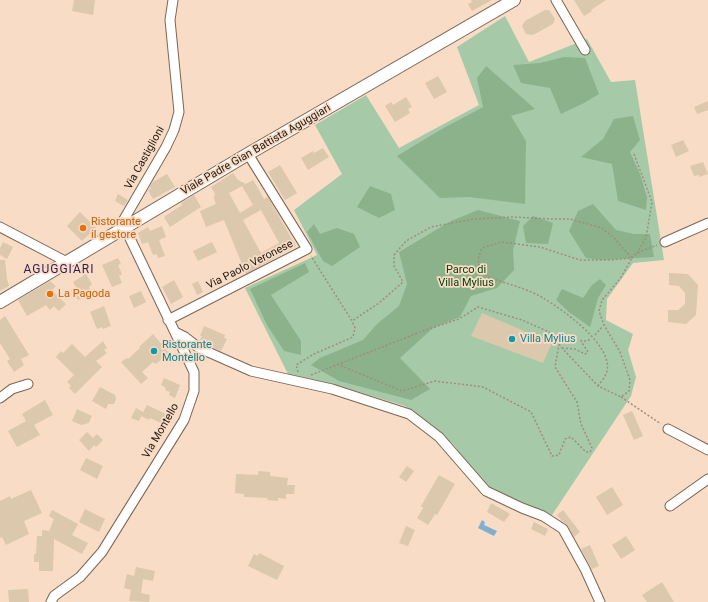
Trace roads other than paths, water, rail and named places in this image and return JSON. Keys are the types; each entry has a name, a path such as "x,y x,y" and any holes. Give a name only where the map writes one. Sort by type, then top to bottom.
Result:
{"main road":[{"name":"Viale Padre Gian Battista Aguggiari","path":"1,301 248,154 514,0"}],"street":[{"name":"Via Castiglioni","path":"125,228 123,220 166,147 174,130 179,112 170,20 173,0"},
{"path":"556,0 585,50"},
{"name":"Via Paolo Veronese","path":"168,320 307,249 248,154"},
{"path":"664,242 708,223"},
{"path":"0,227 67,262"},
{"name":"Via Montello","path":"51,602 54,596 80,577 102,552 184,420 194,391 194,372 125,228"},
{"path":"174,332 185,337 199,348 251,371 332,389 409,414 439,437 486,491 522,508 544,516 563,529 585,569 600,602"},
{"path":"0,398 12,389 28,384"},
{"path":"668,429 708,450"},
{"path":"670,506 708,479"}],"water":[{"path":"482,520 485,522 484,525 497,531 494,536 478,528"}],"place":[{"name":"Ristorante il gestore","path":"83,228"},
{"name":"La Pagoda","path":"50,294"},
{"name":"Villa Mylius","path":"512,339"},
{"name":"Ristorante Montello","path":"154,351"}],"district":[{"name":"AGUGGIARI","path":"59,270"}],"park label":[{"name":"Parco di Villa Mylius","path":"466,276"}]}
